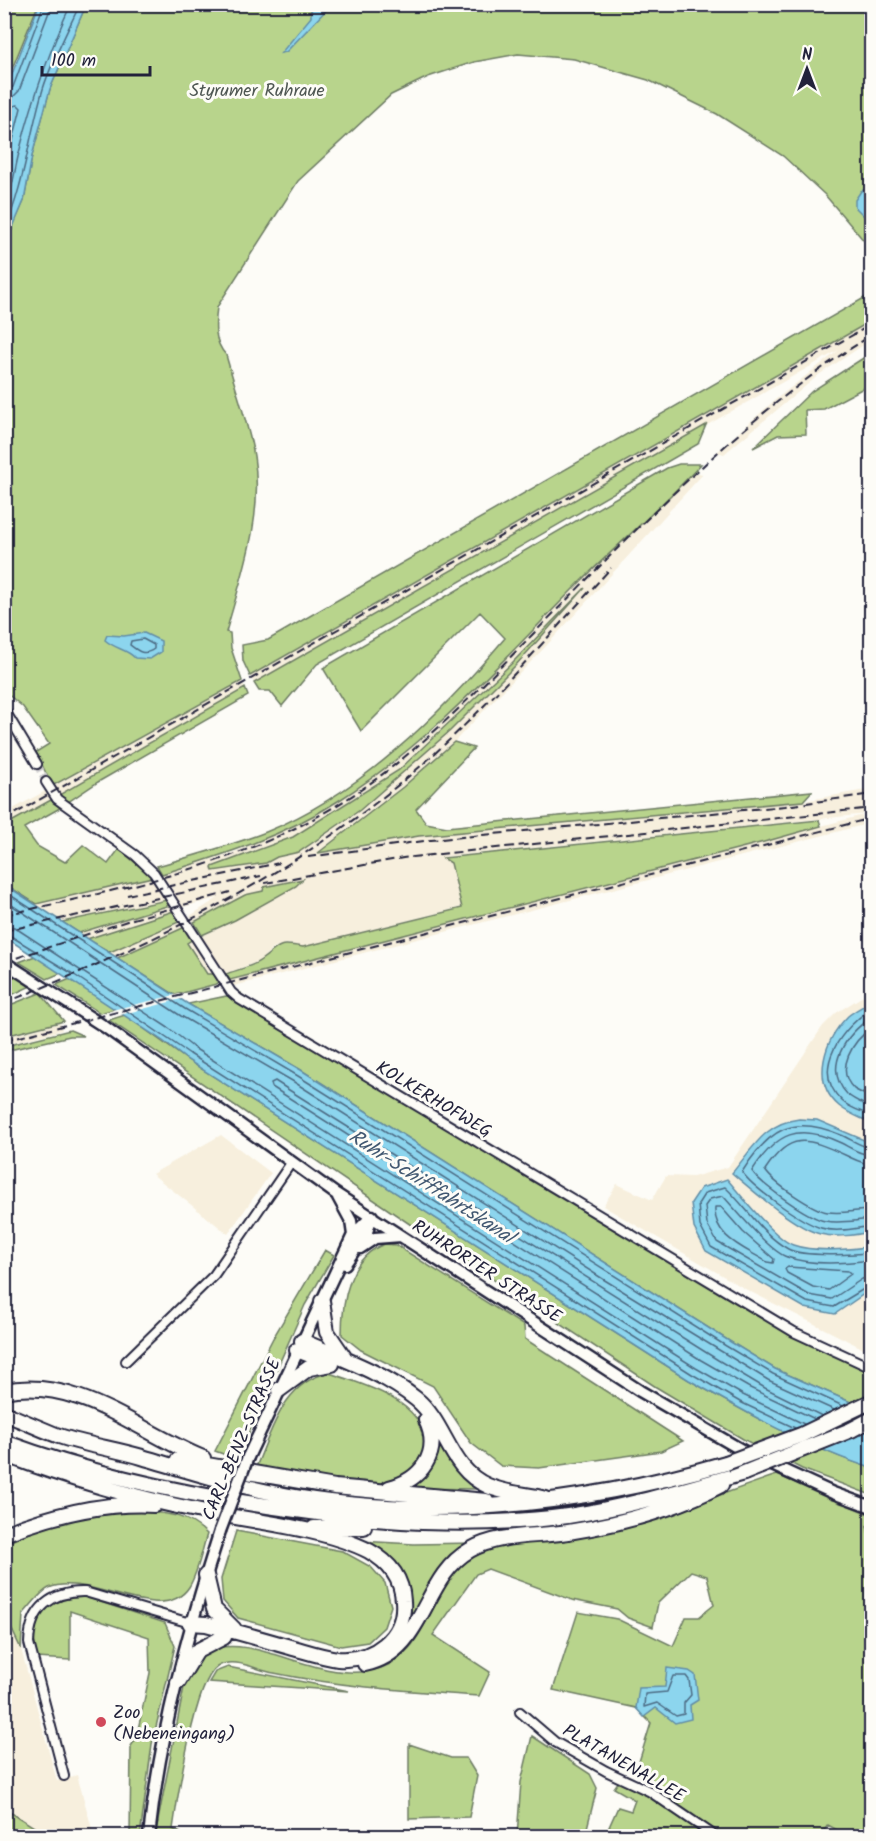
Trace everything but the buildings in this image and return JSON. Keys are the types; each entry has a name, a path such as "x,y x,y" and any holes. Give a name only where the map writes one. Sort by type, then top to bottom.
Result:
{"highway":[{"path":"322,1301 327,1332 338,1350 351,1362"},
{"path":"299,1345 351,1362 418,1400 427,1409 460,1465 471,1476 503,1491 528,1494 553,1502"},
{"path":"299,1345 334,1364 373,1379 409,1402 424,1418 432,1435 429,1459 419,1474 403,1484 369,1490"},
{"path":"279,1390 309,1368 334,1364"},
{"path":"4,1391 37,1388 80,1396 143,1430 232,1470"},
{"path":"4,1413 61,1436 224,1481 296,1497 426,1509 518,1506 646,1485 726,1463 801,1435 872,1401"},
{"path":"190,1623 206,1624 231,1635 330,1665 353,1667 374,1662 401,1646 444,1575 469,1550 506,1538 569,1532 635,1517 700,1496 744,1473 872,1419"},
{"path":"4,1442 90,1470 219,1501 356,1519 433,1524"},
{"path":"123,1452 369,1490 456,1497 518,1506"},
{"path":"4,1454 180,1507 339,1540 382,1559 399,1580 403,1590 402,1616 393,1637 380,1649 366,1656 350,1659 325,1657 231,1635 197,1651 178,1682"},
{"path":"273,1526 410,1528 433,1524 567,1516 625,1505 744,1473"},
{"path":"4,1534 57,1515 78,1511 128,1505 180,1507"},
{"path":"206,1575 214,1609 231,1635"}],"main road":[{"name":"RUHRORTER STRASSE","path":"4,962 105,1027 336,1194 695,1424 789,1474 872,1507"},
{"path":"336,1194 351,1221 353,1235"},
{"name":"CARL-BENZ-STRASSE","path":"149,1836 164,1740 190,1623 220,1531 248,1456 299,1345 337,1274 353,1235 372,1216"},
{"name":"CARL-BENZ-STRASSE","path":"337,1274 355,1252 367,1232 372,1216"},
{"path":"355,1252 375,1238 401,1236"}],"street":[{"path":"4,709 35,761"},
{"name":"KOLKERHOFWEG","path":"46,783 57,799 135,855 154,873 231,992 239,999 794,1332 872,1368"},
{"path":"126,1361 214,1275 291,1163"},
{"path":"64,1776 29,1643 29,1629 41,1606 56,1596 69,1592 85,1592 190,1623"},
{"name":"PLATANENALLEE","path":"520,1712 555,1742 606,1771 649,1791 715,1836"}],"shaded area":[{"path":"871,321 871,340 820,374 724,454 717,452 776,399 839,350 254,683 250,676"},
{"path":"694,472 703,474 548,644 454,742 403,787 319,852 419,836 803,801 871,789 871,823 234,986 230,980 867,814 445,857 451,863 462,907 303,947 287,944 273,948 260,961 225,974 208,974 187,943 235,920 302,879 264,887 263,891 245,895 194,922 190,916 218,898 183,907 162,874 235,852 274,835 338,802 384,769 431,732 623,539","holes":["583,590 515,666 450,731 360,810 299,852 277,857 266,863 213,871 213,867 293,837 399,770 511,664"]},
{"path":"242,681 245,688 5,826 4,814"},
{"path":"152,877 167,900 62,922 36,904"},
{"path":"170,905 174,911 87,939 79,933"},
{"path":"181,921 185,927 117,958 110,952"},
{"path":"871,991 871,1351 868,1351 747,1290 603,1206 617,1184 652,1200 666,1176 693,1177 728,1167 823,1026 836,1013"},
{"path":"60,1023 62,1030 5,1045 5,1037"},
{"path":"221,1135 271,1173 228,1234 152,1174"},
{"path":"4,1615 21,1649 57,1781 77,1775 94,1836 48,1836 5,1809"}],"green space":[{"path":"4,5 38,5 5,86"},
{"name":"Styrumer Ruhraue","path":"86,5 871,5 871,249 825,195 783,156 717,114 648,80 574,59 518,54 474,62 428,77 391,95 298,181 217,307 217,338 226,355 245,418 254,456 256,478 256,501 250,545 226,632 230,633 231,648 242,681 52,786 36,752 49,744 23,707 5,692 4,246 24,201 32,156 50,89"},
{"path":"871,294 871,321 250,676 243,661 242,645 268,640"},
{"path":"871,353 871,384 824,409 805,410 806,434 778,435 753,448 812,391"},
{"path":"706,425 698,444 317,664 282,706 270,691 259,691 254,683"},
{"path":"679,464 701,464 464,700 404,753 338,801 296,824 230,852 162,874 157,866 266,832 301,816 366,774 396,750 453,696 505,638 480,612 361,731 323,668 667,468"},
{"path":"585,588 515,666 450,731 360,810 299,852 277,857 266,863 213,871 212,867 293,837 399,770 511,664"},
{"path":"245,688 248,696 98,782 68,802 59,795"},
{"path":"454,742 474,748 416,809 426,823 447,827 812,791 803,801 419,836 318,853 403,787"},
{"path":"51,800 60,808 24,828 37,846 65,862 83,845 108,864 119,849 152,877 36,904 5,884 4,826"},
{"path":"819,820 821,826 764,842 230,980 226,974 253,965 279,946 303,947 462,908 451,863 443,858"},
{"path":"303,879 296,886 235,920 202,935 194,922 245,895 263,891 264,887"},
{"path":"167,900 170,905 79,933 62,922"},
{"path":"174,911 181,921 110,952 87,939"},
{"path":"185,927 193,939 187,943 207,974 215,974 220,983 175,995 117,958"},
{"path":"35,956 61,973 47,979 19,962"},
{"path":"11,973 31,986 5,998 5,974"},
{"path":"70,979 115,1009 100,1013 56,985"},
{"path":"40,993 64,1021 5,1036 5,1007"},
{"path":"241,993 243,1000 796,1330 871,1363 871,1411 775,1369 301,1070 188,1004"},
{"path":"125,1015 186,1059 689,1380 801,1440 871,1468 871,1495 802,1469 743,1439 656,1387 417,1229 109,1020"},
{"path":"70,1030 84,1036 70,1036 5,1051 5,1046"},
{"path":"385,1244 396,1245 524,1326 525,1339 683,1441 661,1451 539,1468 501,1466 471,1443 433,1386 361,1350 342,1335 346,1294 350,1281 363,1258"},
{"path":"325,1250 334,1255 305,1305 237,1459 215,1451 273,1338"},
{"path":"329,1373 373,1388 414,1415 421,1427 424,1450 410,1471 396,1480 371,1484 321,1479 256,1467 274,1423 290,1397 314,1378"},
{"path":"433,1426 466,1478 478,1489 406,1488 422,1477"},
{"path":"777,1475 871,1515 871,1528 867,1526 869,1535 872,1536 871,1836 848,1836 828,1825 820,1836 724,1836 647,1787 652,1777 638,1765 651,1723 636,1708 553,1690 578,1612 617,1619 673,1646 686,1617 699,1617 714,1605 707,1576 691,1571 658,1603 653,1627 628,1618 617,1609 572,1600 488,1569 476,1574 433,1635 490,1672 479,1696 350,1685 299,1678 238,1663 217,1667 201,1694 188,1742 178,1793 173,1829 186,1836 155,1836 184,1687 204,1652 224,1647 245,1648 335,1671 358,1672 381,1668 397,1659 410,1647 457,1569 471,1558 504,1545 525,1540 613,1528 649,1519"},
{"path":"139,1511 184,1518 207,1534 189,1587 177,1598 161,1602 143,1601 84,1586 65,1585 49,1588 23,1614 21,1649 5,1615 5,1544 39,1529 70,1520"},
{"path":"236,1531 342,1551 371,1567 385,1583 391,1606 384,1627 368,1642 341,1646 238,1618 223,1601 221,1579"},
{"path":"359,1541 414,1544 475,1543 416,1614 408,1611 405,1585 396,1568"},
{"path":"85,1597 165,1623 175,1646 152,1744 140,1836 130,1836 131,1746 136,1739 150,1673 149,1637 70,1611 70,1660 36,1658 35,1631 42,1612 58,1601"},
{"path":"228,1667 349,1691 209,1682 215,1672"},
{"path":"532,1736 590,1774 597,1788 585,1836 517,1836 521,1782"},
{"path":"409,1744 451,1758 466,1758 477,1776 469,1817 409,1819"},
{"path":"619,1781 645,1794 709,1836 605,1836 618,1807 631,1811 635,1800 614,1788"},
{"path":"5,1809 47,1835 48,1836 5,1836"}],"water":[{"path":"39,5 86,5 50,89 32,156 24,201 5,246 5,92"},
{"path":"317,5 331,5 286,52 281,53 311,17 311,10"},
{"path":"867,189 871,191 871,223 855,207 855,200 861,191"},
{"path":"144,633 161,641 161,652 150,659 135,658 105,640 107,635 124,636"},
{"name":"Ruhr-Schifffahrtskanal","path":"4,884 188,1004 301,1070 775,1369 871,1411 871,1468 801,1440 689,1380 186,1059 163,1041 5,937"},
{"path":"871,1001 871,1123 839,1106 830,1096 823,1073 827,1048 840,1025 848,1016"},
{"path":"817,1120 871,1143 871,1232 833,1236 810,1230 774,1208 732,1173 768,1131 787,1121"},
{"path":"727,1179 777,1234 793,1245 832,1250 871,1246 871,1289 835,1314 805,1308 706,1251 694,1228 691,1203 701,1188"},
{"path":"667,1668 689,1671 695,1675 698,1700 690,1705 691,1719 675,1723 656,1708 644,1717 636,1708 639,1688 665,1687"}],"pier":[{"path":"179,994 185,998 120,1015 112,1010"}],"tunnel":[{"path":"37,764 46,782"}],"railway":[{"path":"4,820 872,324"},
{"path":"4,915 132,886 215,861 296,828 362,789 440,726 613,553 737,435 781,399 872,335"},
{"path":"4,1003 171,930 277,871 376,803 448,741 520,668 611,568"},
{"path":"308,857 431,840 785,806 872,794"},
{"path":"265,883 403,858 872,808"},
{"path":"4,1041 872,818"},
{"path":"127,895 279,863"},
{"path":"4,931 261,876"},
{"path":"4,962 133,919 230,892"}],"place":[{"name":"Zoo (Nebeneingang)","path":"101,1722"}]}
